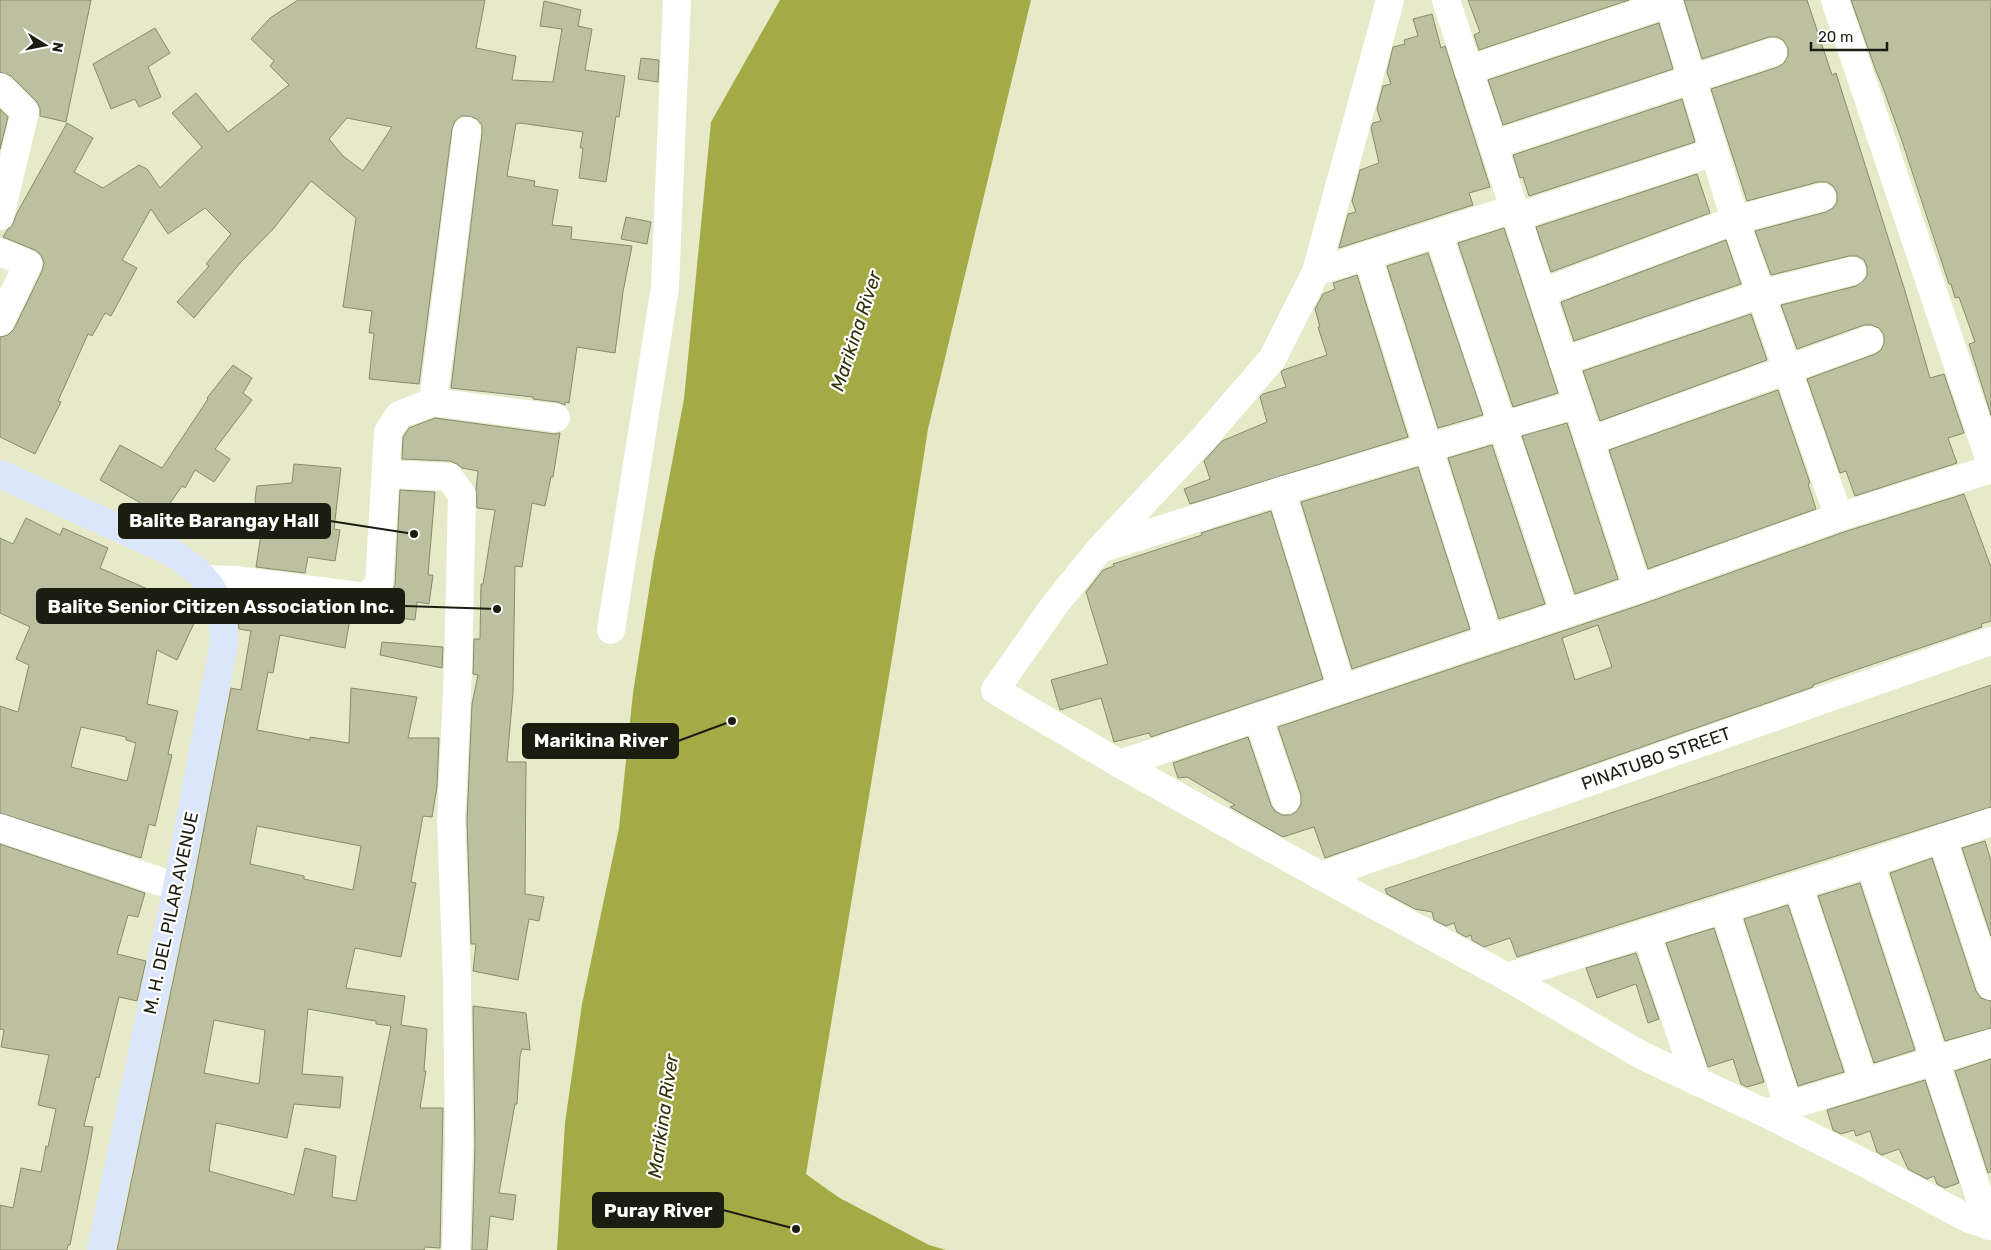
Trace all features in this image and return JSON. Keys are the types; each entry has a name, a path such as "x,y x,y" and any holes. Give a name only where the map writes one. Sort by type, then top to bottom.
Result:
{"main road":[{"path":"0,474 171,552 190,564 206,579"},
{"name":"M. H. DEL PILAR AVENUE","path":"101,1250 177,887 224,643 224,620 217,599 206,579"}],"street":[{"path":"611,630 665,287 677,0"},
{"path":"1390,0 1316,272 1272,359 1204,438 1100,549 1056,603 995,690 1120,764 1507,977 1644,1056 1697,1082 1777,1109 1870,1166 1969,1219 1990,1226"},
{"path":"1446,0 1638,589"},
{"path":"1835,0 1991,464"},
{"path":"1468,70 1668,1 1735,220 1839,517"},
{"path":"1493,145 1772,52"},
{"path":"0,87 25,112 0,216"},
{"path":"433,402 467,131"},
{"path":"1316,272 1438,233 1514,213 1714,152"},
{"path":"1541,293 1735,220 1822,197"},
{"path":"1438,233 1565,613"},
{"path":"0,252 28,264 0,322"},
{"path":"1367,255 1489,639"},
{"path":"1563,361 1761,294 1852,271"},
{"path":"1589,441 1869,340"},
{"path":"206,579 235,580 367,597 379,584 388,432 399,415 433,402 556,418"},
{"path":"1100,549 1282,491 1577,404"},
{"path":"1120,764 1638,589 1839,517 1991,469"},
{"path":"387,474 449,477 462,495 458,670 451,821 457,980 459,1144 456,1250"},
{"path":"1282,491 1342,689"},
{"name":"PINATUBO STREET","path":"1321,876 1991,641"},
{"path":"1258,717 1286,800"},
{"path":"1507,977 1870,863 1991,822"},
{"path":"0,828 177,887"},
{"path":"1942,838 1991,986"},
{"path":"1870,863 1990,1226"},
{"path":"1798,886 1864,1082"},
{"path":"1724,908 1777,1109"},
{"path":"1646,933 1697,1082"},
{"path":"1777,1109 1991,1043"}],"water":[{"path":"780,0 1031,0 928,429 895,640 806,1174 838,1197 929,1245 946,1250 557,1250 565,1123 582,1004 619,828 633,693 654,558 684,399 711,122"}],"building":[{"path":"0,0 91,0 66,122 40,116 40,108 36,101 11,76 0,72"},
{"path":"298,0 485,0 476,48 516,56 512,80 553,82 562,29 540,26 544,1 581,10 578,26 592,29 585,70 625,76 619,117 616,116 606,182 579,178 583,148 580,148 583,132 520,123 516,124 507,176 535,181 534,186 558,190 552,225 572,227 571,239 632,246 623,292 615,353 577,347 569,403 565,402 565,405 558,402 533,399 533,397 451,388 482,133 482,125 477,119 461,116 455,121 452,129 419,384 369,379 374,333 369,333 372,311 343,307 356,218 311,181 274,228 241,262 194,318 177,302 209,266 206,264 231,234 205,208 168,234 151,209 122,260 137,268 111,316 105,313 92,336 88,334 58,401 61,402 35,454 0,437 0,337 8,335 14,329 44,263 41,255 35,250 3,237 12,226 17,213 67,123 93,138 74,172 103,188 139,165 147,169 160,188 202,147 172,113 196,93 228,132 289,85 270,66 274,61 251,39 270,18","holes":["347,118 392,127 363,171 343,156 329,139"]},
{"path":"1468,0 1629,0 1479,50 1474,35 1480,32"},
{"path":"1684,0 1807,0 1832,75 1836,73 1905,291 1930,378 1944,374 1964,433 1948,438 1957,463 1855,496 1846,471 1840,473 1807,379 1875,354 1881,350 1884,343 1884,335 1879,328 1864,325 1797,349 1781,305 1856,286 1867,276 1867,267 1864,260 1857,256 1849,256 1771,275 1755,231 1826,212 1833,208 1837,202 1837,193 1833,186 1827,182 1818,182 1747,201 1711,89 1778,67 1784,63 1788,56 1788,48 1783,40 1777,37 1769,37 1702,59"},
{"path":"1851,0 1991,0 1991,415 1969,344 1975,342 1959,297 1955,298 1951,284 1949,284 1901,138"},
{"path":"1432,14 1441,48 1445,46 1490,187 1469,193 1473,205 1339,248 1348,214 1356,212 1352,201 1360,170 1379,163 1371,128 1373,123 1381,121 1377,109 1383,86 1391,84 1387,72 1393,47 1405,44 1404,40 1418,36 1413,19"},
{"path":"1659,23 1673,69 1503,125 1488,80"},
{"path":"155,28 170,53 148,67 161,97 139,107 135,99 111,109 93,64"},
{"path":"641,58 659,60 658,82 638,79"},
{"path":"1682,99 1695,142 1529,196 1523,177 1520,178 1513,155"},
{"path":"0,109 8,117 0,149"},
{"path":"1697,174 1710,213 1551,272 1536,227"},
{"path":"626,217 651,222 647,244 621,239"},
{"path":"1504,228 1558,393 1513,407 1458,243"},
{"path":"1726,240 1741,284 1574,341 1561,302"},
{"path":"1428,253 1483,415 1438,428 1387,266"},
{"path":"1357,275 1408,437 1190,504 1184,489 1210,479 1204,461 1222,441 1267,422 1260,397 1263,394 1286,387 1281,372 1327,355 1318,327 1320,327 1315,309 1323,294 1335,289 1333,283"},
{"path":"1751,314 1767,360 1600,421 1583,371"},
{"path":"233,365 252,378 243,393 252,400 215,449 230,459 214,482 195,470 185,488 182,486 162,515 100,480 120,445 162,468 207,398"},
{"path":"1778,390 1810,483 1808,484 1816,509 1648,569 1609,450"},
{"path":"435,418 554,434 560,433 553,477 551,477 545,506 532,503 522,567 515,566 513,693 507,762 526,762 525,894 544,897 539,921 529,919 518,980 473,971 476,944 471,944 467,821 472,704 478,675 473,674 474,639 480,639 481,584 483,584 495,510 477,508 478,471 462,468 450,461 402,459 403,437 409,428"},
{"path":"1567,423 1618,579 1575,594 1522,436"},
{"path":"1492,445 1545,604 1499,619 1448,458"},
{"path":"294,464 341,468 334,529 340,530 335,561 308,557 305,573 256,567 264,514 257,515 255,499 257,486 292,483"},
{"path":"1418,467 1470,629 1352,669 1301,502"},
{"path":"400,490 435,492 428,575 433,575 429,604 417,602 415,620 377,615 378,608 390,595 395,585"},
{"path":"1964,494 1991,567 1991,621 1981,624 1982,627 1838,676 1813,685 1813,687 1325,858 1314,827 1283,837 1230,807 1235,805 1187,777 1178,778 1173,763 1248,737 1271,805 1275,811 1282,815 1291,815 1297,811 1301,804 1301,795 1278,727 1643,604 1844,532","holes":["1598,625 1612,667 1575,680 1562,638"]},
{"path":"1271,511 1323,679 1151,737 1149,733 1114,742 1101,698 1060,710 1051,680 1108,664 1086,592 1103,570 1114,566 1113,564 1202,535 1201,533"},
{"path":"26,518 60,535 63,528 108,548 100,568 186,606 182,615 195,621 177,660 157,650 147,704 178,711 168,754 172,755 155,826 149,824 141,858 0,813 0,706 18,712 29,665 16,659 30,627 0,613 0,538 13,544","holes":["81,727 126,737 126,740 136,743 127,781 71,767"]},
{"path":"240,596 351,613 345,648 280,635 273,673 268,672 257,730 310,740 310,737 349,743 351,688 417,697 408,738 439,738 437,786 432,817 423,816 411,882 416,883 401,957 355,948 346,988 405,996 401,1025 427,1029 424,1071 426,1071 420,1108 443,1108 440,1248 425,1247 424,1250 117,1250 192,890 231,688 241,690 251,631 239,629 237,616","holes":["257,826 361,846 353,890 304,879 304,876 250,864","308,1009 376,1021 376,1024 391,1026 356,1201 332,1197 336,1156 305,1148 294,1195 209,1171 216,1123 287,1138 294,1104 340,1108 343,1077 302,1074","214,1020 265,1030 259,1084 204,1073"]},
{"path":"382,642 443,647 442,668 380,655"},
{"path":"1991,685 1991,807 1517,957 1510,938 1484,947 1472,940 1471,935 1466,937 1457,932 1454,923 1446,926 1434,920 1432,912 1415,909 1387,894 1385,889"},
{"path":"1985,841 1991,861 1991,936 1962,848"},
{"path":"0,844 145,893 138,917 128,915 117,954 146,961 137,1001 119,997 99,1078 96,1077 84,1126 93,1127 70,1245 68,1245 67,1250 0,1250 0,1205 13,1208 21,1168 41,1172 56,1109 38,1105 49,1055 1,1047 4,1030 0,1029"},
{"path":"1932,858 1976,991 1981,998 1991,1001 1991,1028 1945,1041 1890,873"},
{"path":"1860,883 1915,1050 1874,1063 1818,896"},
{"path":"1788,905 1844,1072 1798,1086 1744,919"},
{"path":"1714,928 1764,1082 1747,1087 1741,1084 1733,1059 1708,1067 1666,943"},
{"path":"1636,953 1659,1019 1648,1023 1636,984 1597,998 1586,968"},
{"path":"473,1006 526,1013 530,1050 522,1049 520,1056 517,1104 515,1104 499,1193 516,1195 513,1220 490,1216 487,1250 472,1250 475,1144"},
{"path":"1991,1059 1991,1172 1988,1173 1955,1071"},
{"path":"1925,1080 1959,1183 1945,1188 1937,1184 1934,1176 1927,1179 1908,1169 1899,1149 1882,1155 1877,1152 1870,1131 1856,1136 1854,1130 1841,1134 1833,1130 1827,1110"}],"place":[{"name":"Balite Barangay Hall","path":"414,534"},
{"name":"Balite Senior Citizen Association Inc.","path":"497,609"},
{"name":"Marikina River","path":"732,721"},
{"name":"Puray River","path":"796,1229"}]}
